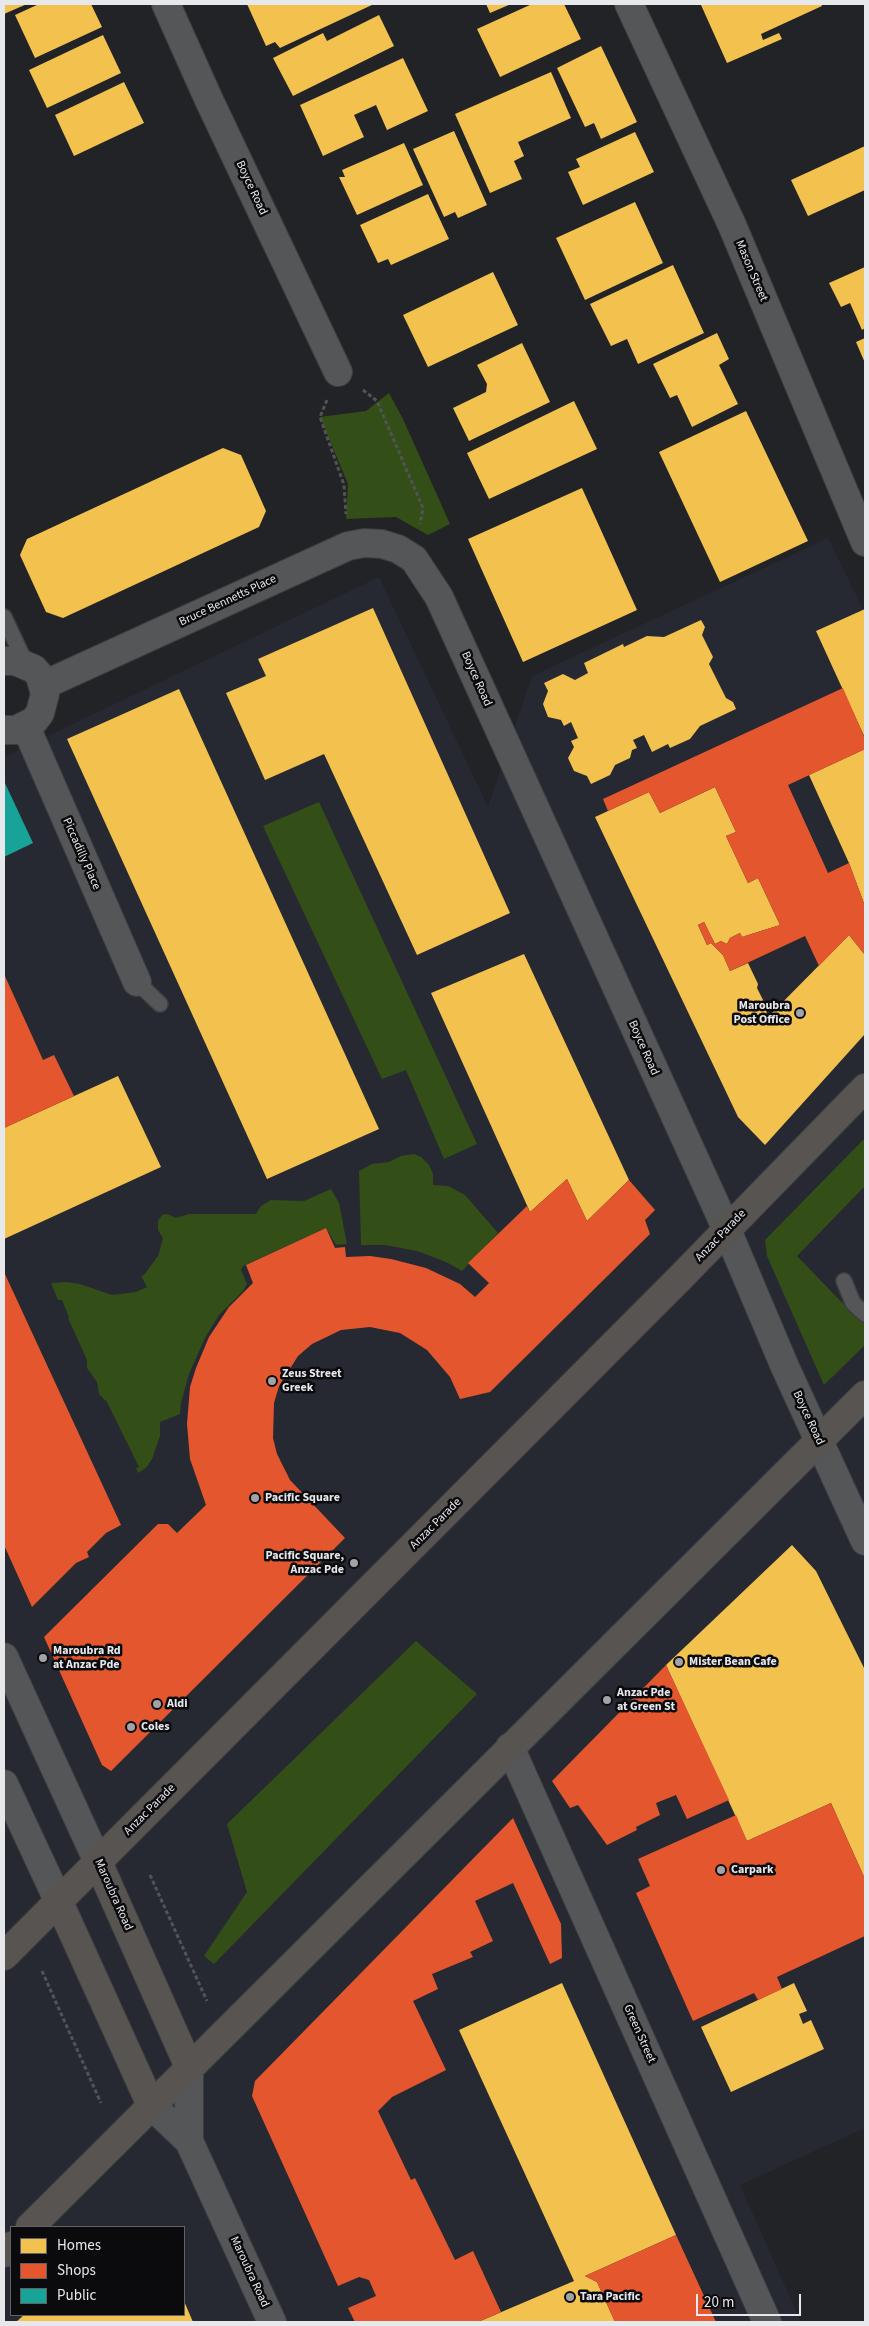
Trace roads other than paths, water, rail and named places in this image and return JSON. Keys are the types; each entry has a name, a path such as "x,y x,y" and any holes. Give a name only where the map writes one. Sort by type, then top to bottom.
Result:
{"main road":[{"name":"Anzac Parade","path":"4,1956 865,1088"},
{"path":"31,2226 510,1746 865,1395"},
{"name":"Maroubra Road","path":"98,1862 189,2068"},
{"name":"Maroubra Road","path":"58,1900 151,2105"}],"street":[{"name":"Boyce Road","path":"166,4 209,100 338,372"},
{"name":"Mason Street","path":"629,4 732,225 865,542"},
{"name":"Bruce Bennetts Place","path":"44,685 348,546 364,543 382,544 398,549 414,559"},
{"name":"Boyce Road","path":"414,559 439,597 865,1541"},
{"path":"15,662 40,676 44,685 44,704 40,713 15,728"},
{"name":"Piccadilly Place","path":"15,728 137,982"},
{"name":"Maroubra Road","path":"4,1657 98,1862"},
{"name":"Green Street","path":"510,1746 767,2322"},
{"name":"Maroubra Road","path":"4,1784 58,1900"},
{"name":"Maroubra Road","path":"189,2068 189,2141"},
{"name":"Maroubra Road","path":"151,2105 189,2141 272,2322"}],"lane":[{"path":"4,617 15,662"},
{"path":"137,982 160,1004"},
{"path":"844,1281 853,1303 865,1314"}],"place":[{"name":"Maroubra Post Office","path":"800,1013"},
{"name":"Zeus Street Greek","path":"272,1381"},
{"name":"Pacific Square","path":"255,1498"},
{"name":"Pacific Square, Anzac Pde","path":"354,1563"},
{"name":"Maroubra Rd at Anzac Pde","path":"43,1658"},
{"name":"Mister Bean Cafe","path":"679,1662"},
{"name":"Anzac Pde at Green St","path":"607,1700"},
{"name":"Aldi","path":"157,1704"},
{"name":"Coles","path":"131,1727"},
{"name":"Carpark","path":"721,1870"},
{"name":"Tara Pacific","path":"570,2297"}]}
